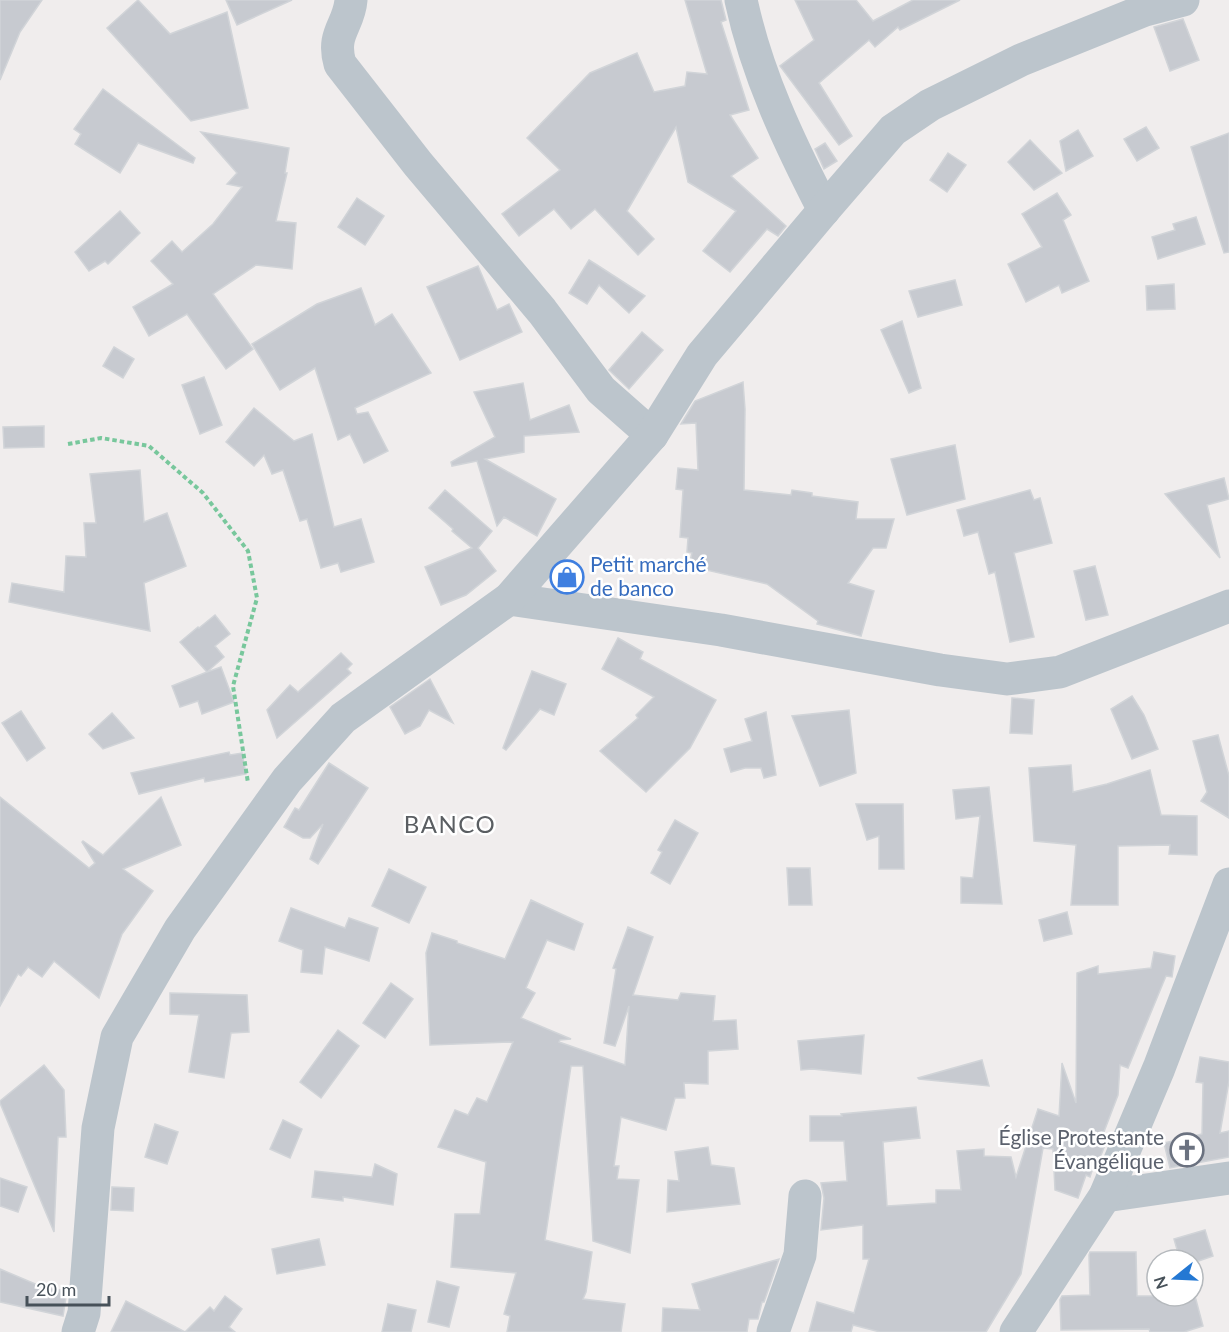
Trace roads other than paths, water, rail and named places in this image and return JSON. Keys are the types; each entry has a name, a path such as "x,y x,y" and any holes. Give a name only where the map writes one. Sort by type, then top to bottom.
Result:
{"street":[{"path":"351,0 338,38 336,50 340,64 418,164 542,311 600,390 652,435"},
{"path":"741,0 762,78 791,145 824,210"},
{"path":"78,1332 84,1313 98,1128 117,1037 180,929 287,780 343,718 509,599 652,435 702,355 893,130 930,105 1021,60 1145,10 1183,0"},
{"path":"509,599 721,630 940,670 1006,679 1060,672 1229,606"},
{"path":"1016,1332 1105,1196 1159,1068 1229,884"},
{"path":"1105,1196 1229,1178"},
{"path":"773,1332 800,1255 805,1196"}],"place":[{"name":"Petit marché de banco","path":"567,577"},
{"name":"Église Protestante Évangélique","path":"1187,1150"}],"district":[{"name":"BANCO","path":"450,825"}]}
